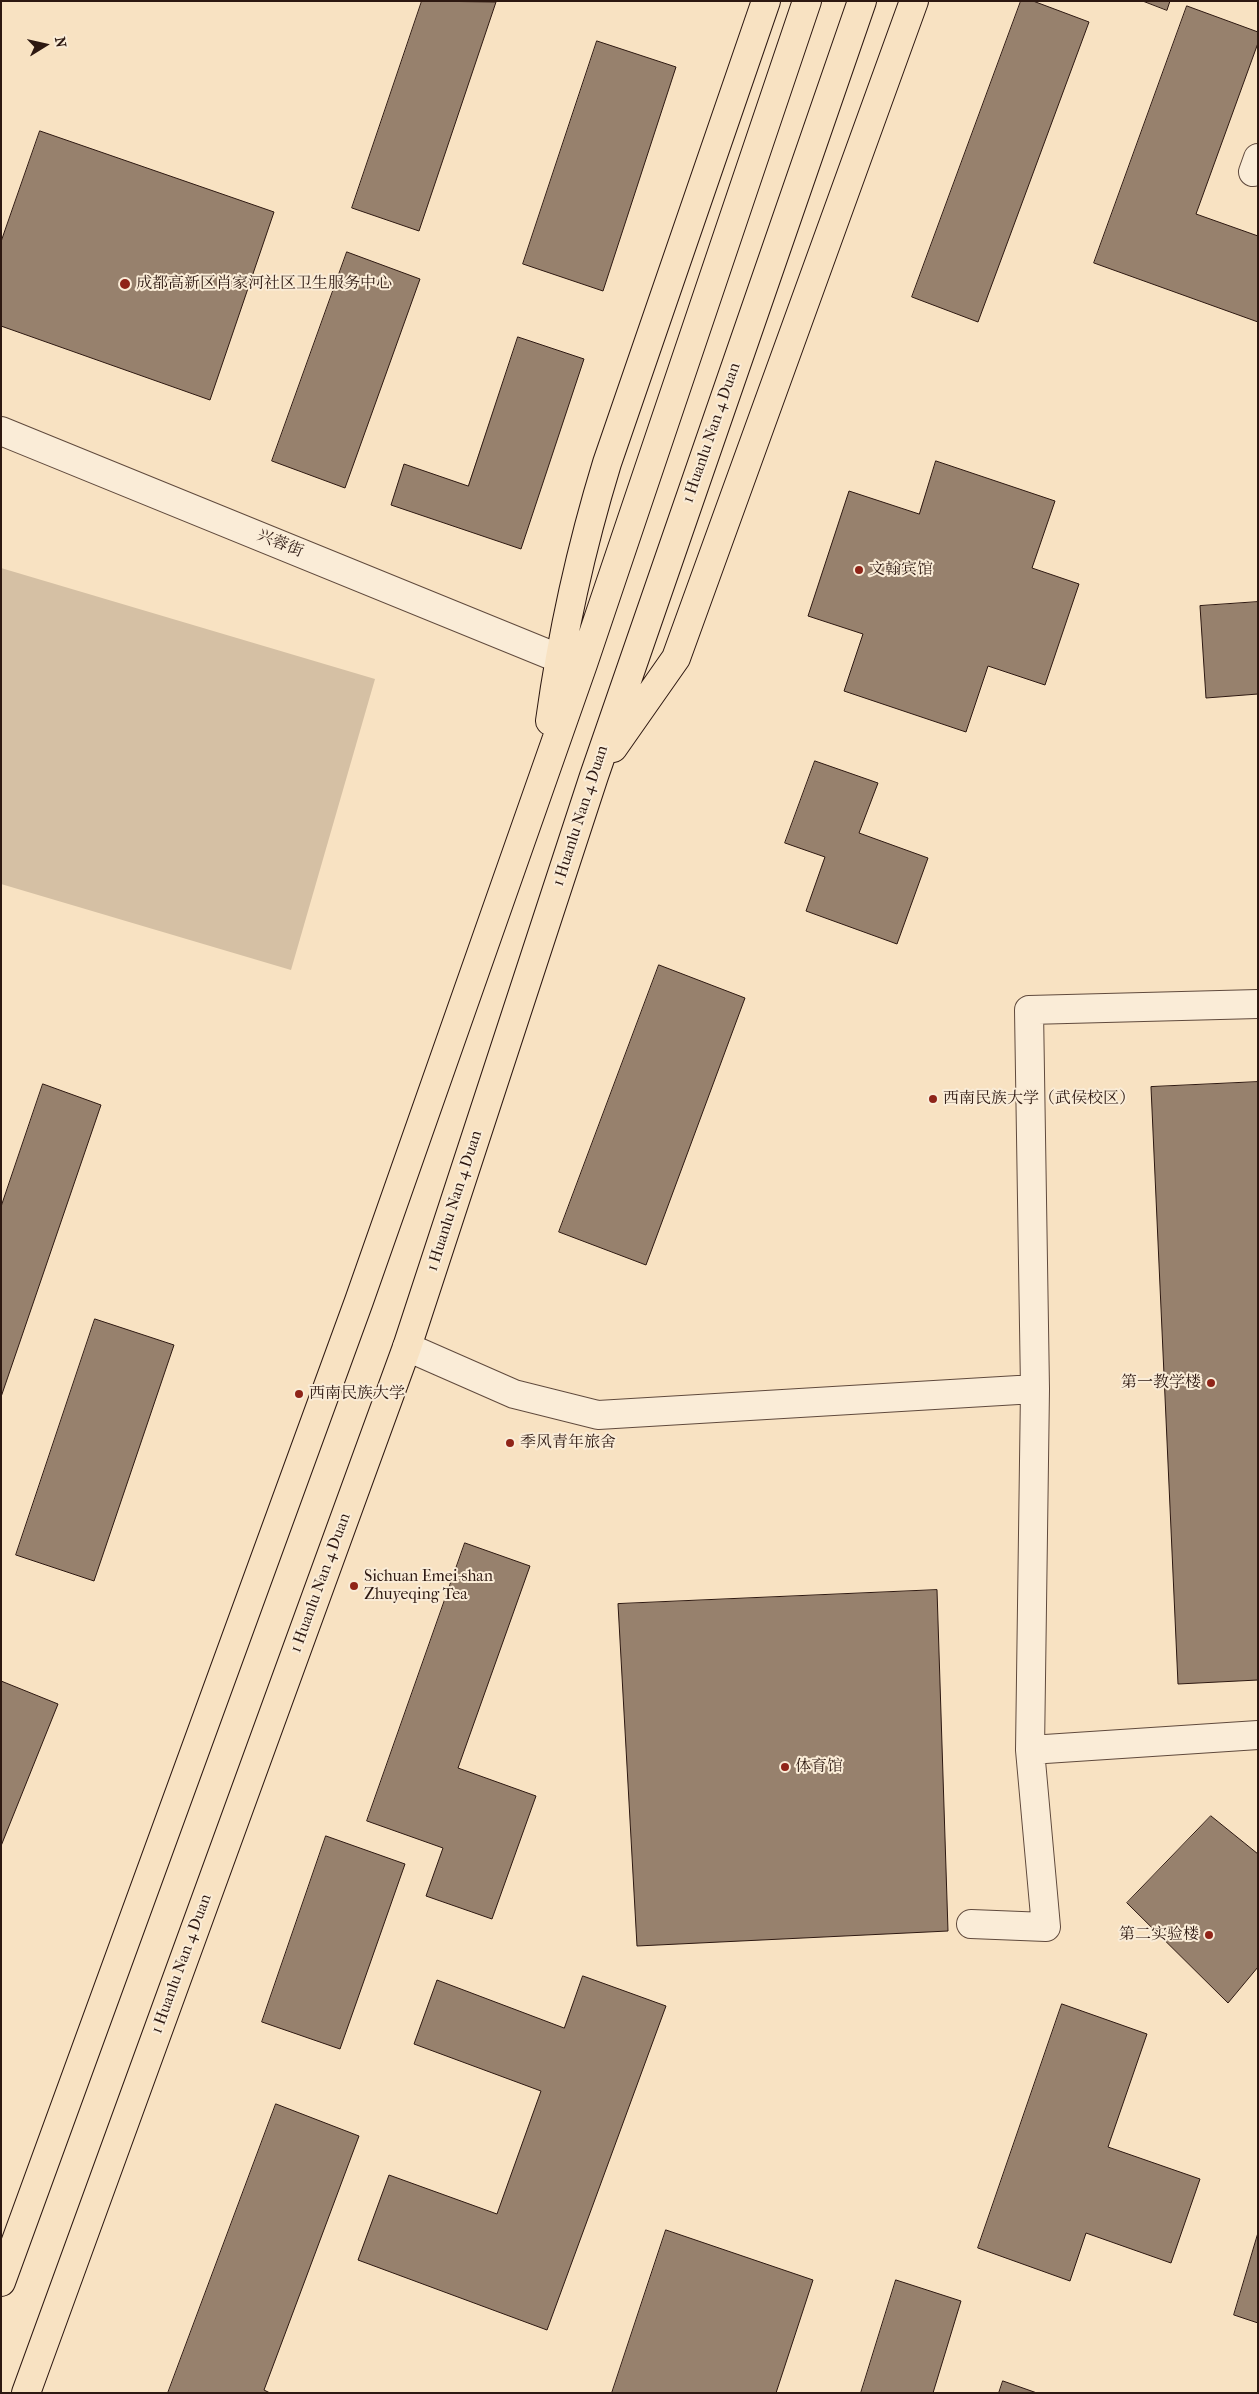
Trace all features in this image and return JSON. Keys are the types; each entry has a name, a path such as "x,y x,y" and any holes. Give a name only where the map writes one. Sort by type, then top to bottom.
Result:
{"main road":[{"path":"543,775 558,658 590,517 606,463 766,1"},
{"path":"1,2282 363,1292 543,775 807,1"},
{"name":"1 Huanlu Nan 4 Duan","path":"26,2393 407,1347 594,776 862,1"},
{"path":"594,776 676,658 914,1"}],"street":[{"name":"兴蓉街","path":"1,431 558,658"},
{"path":"971,1924 1046,1927 1030,1750 1035,1389 1029,1010 1258,1004"},
{"path":"407,1347 514,1394 598,1415 1035,1389"},
{"path":"1030,1750 1258,1735"}],"shaded area":[{"path":"1,568 375,679 291,970 1,884"}],"building":[{"path":"422,1 496,2 419,231 352,208"},
{"path":"1021,1 1033,1 1089,22 978,322 912,297"},
{"path":"1143,1 1170,1 1167,10"},
{"path":"1187,6 1258,32 1258,43 1196,214 1258,236 1258,322 1094,263"},
{"path":"597,41 676,67 603,291 523,264"},
{"name":"成都高新区肖家河社区卫生服务中心","path":"40,131 274,212 210,400 1,326 1,242"},
{"path":"347,252 420,279 345,488 272,461"},
{"path":"518,337 584,359 521,549 391,505 404,464 468,486"},
{"path":"936,461 1055,501 1032,568 1079,584 1045,685 988,666 966,732 844,691 863,634 808,616 849,491 919,514"},
{"path":"1258,602 1258,694 1206,698 1200,606"},
{"path":"815,761 878,783 859,833 928,858 897,944 806,911 825,857 785,843"},
{"path":"659,965 745,998 646,1265 559,1232"},
{"name":"第一教学楼","path":"1258,1082 1258,1680 1178,1684 1151,1087"},
{"path":"43,1084 101,1105 1,1397 1,1207"},
{"path":"95,1319 174,1345 94,1581 16,1555"},
{"path":"465,1543 530,1566 458,1768 536,1796 492,1919 426,1896 443,1848 367,1821"},
{"name":"体育馆","path":"937,1590 948,1931 637,1946 618,1604"},
{"path":"1,1681 58,1704 1,1846"},
{"name":"第二实验楼","path":"1211,1816 1258,1854 1258,1967 1228,2003 1127,1903"},
{"path":"326,1836 405,1864 340,2049 262,2022"},
{"path":"583,1976 666,2006 547,2330 358,2260 389,2175 497,2214 541,2091 414,2044 437,1980 564,2028"},
{"path":"1062,2004 1147,2034 1108,2147 1200,2179 1171,2263 1086,2233 1070,2281 978,2248"},
{"path":"276,2104 359,2136 264,2390 270,2393 168,2393"},
{"path":"666,2230 813,2280 776,2393 612,2393"},
{"path":"1258,2233 1258,2323 1234,2315"},
{"path":"896,2280 961,2301 933,2393 861,2393"},
{"path":"1003,2381 1037,2393 999,2393"}],"place":[{"name":"成都高新区肖家河社区卫生服务中心","path":"125,284"},
{"name":"文翰宾馆","path":"859,570"},
{"name":"西南民族大学（武侯校区）","path":"933,1099"},
{"name":"第一教学楼","path":"1211,1383"},
{"name":"西南民族大学","path":"299,1394"},
{"name":"季风青年旅舍","path":"510,1443"},
{"name":"Sichuan Emei-shan Zhuyeqing Tea","path":"354,1586"},
{"name":"体育馆","path":"785,1767"},
{"name":"第二实验楼","path":"1209,1935"}]}
